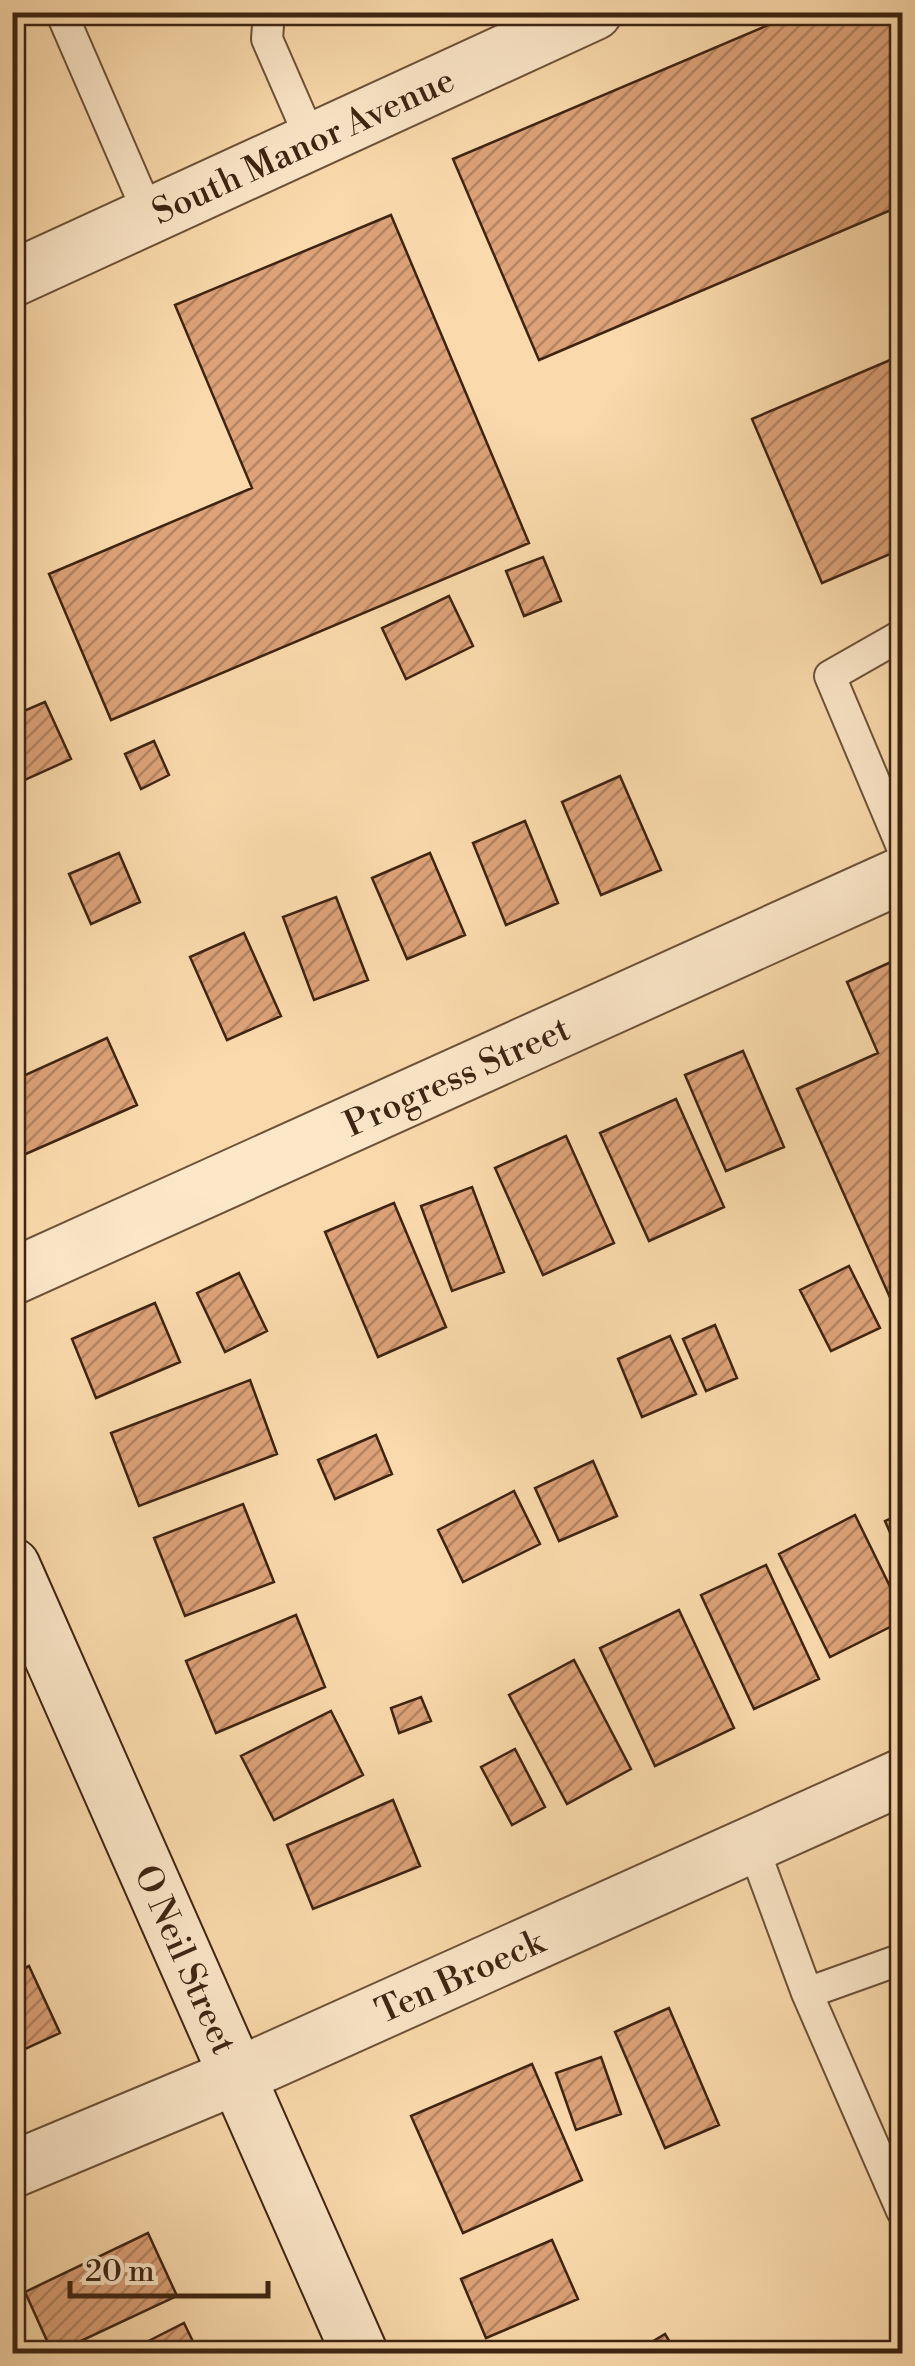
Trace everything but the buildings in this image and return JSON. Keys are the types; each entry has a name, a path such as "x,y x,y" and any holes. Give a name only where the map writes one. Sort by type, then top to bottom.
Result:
{"street":[{"name":"South Manor Avenue","path":"12,279 594,12"},
{"name":"Progress Street","path":"12,1278 902,875"},
{"name":"O Neil Street","path":"12,1566 360,2354"},
{"name":"Ten Broeck","path":"12,2170 237,2076 902,1777"}],"lane":[{"path":"61,12 150,218"},
{"path":"268,12 268,39 312,142"},
{"path":"902,635 830,676 902,847"},
{"path":"752,1844 807,1993 902,2211"},
{"path":"807,1993 902,1959"}]}
